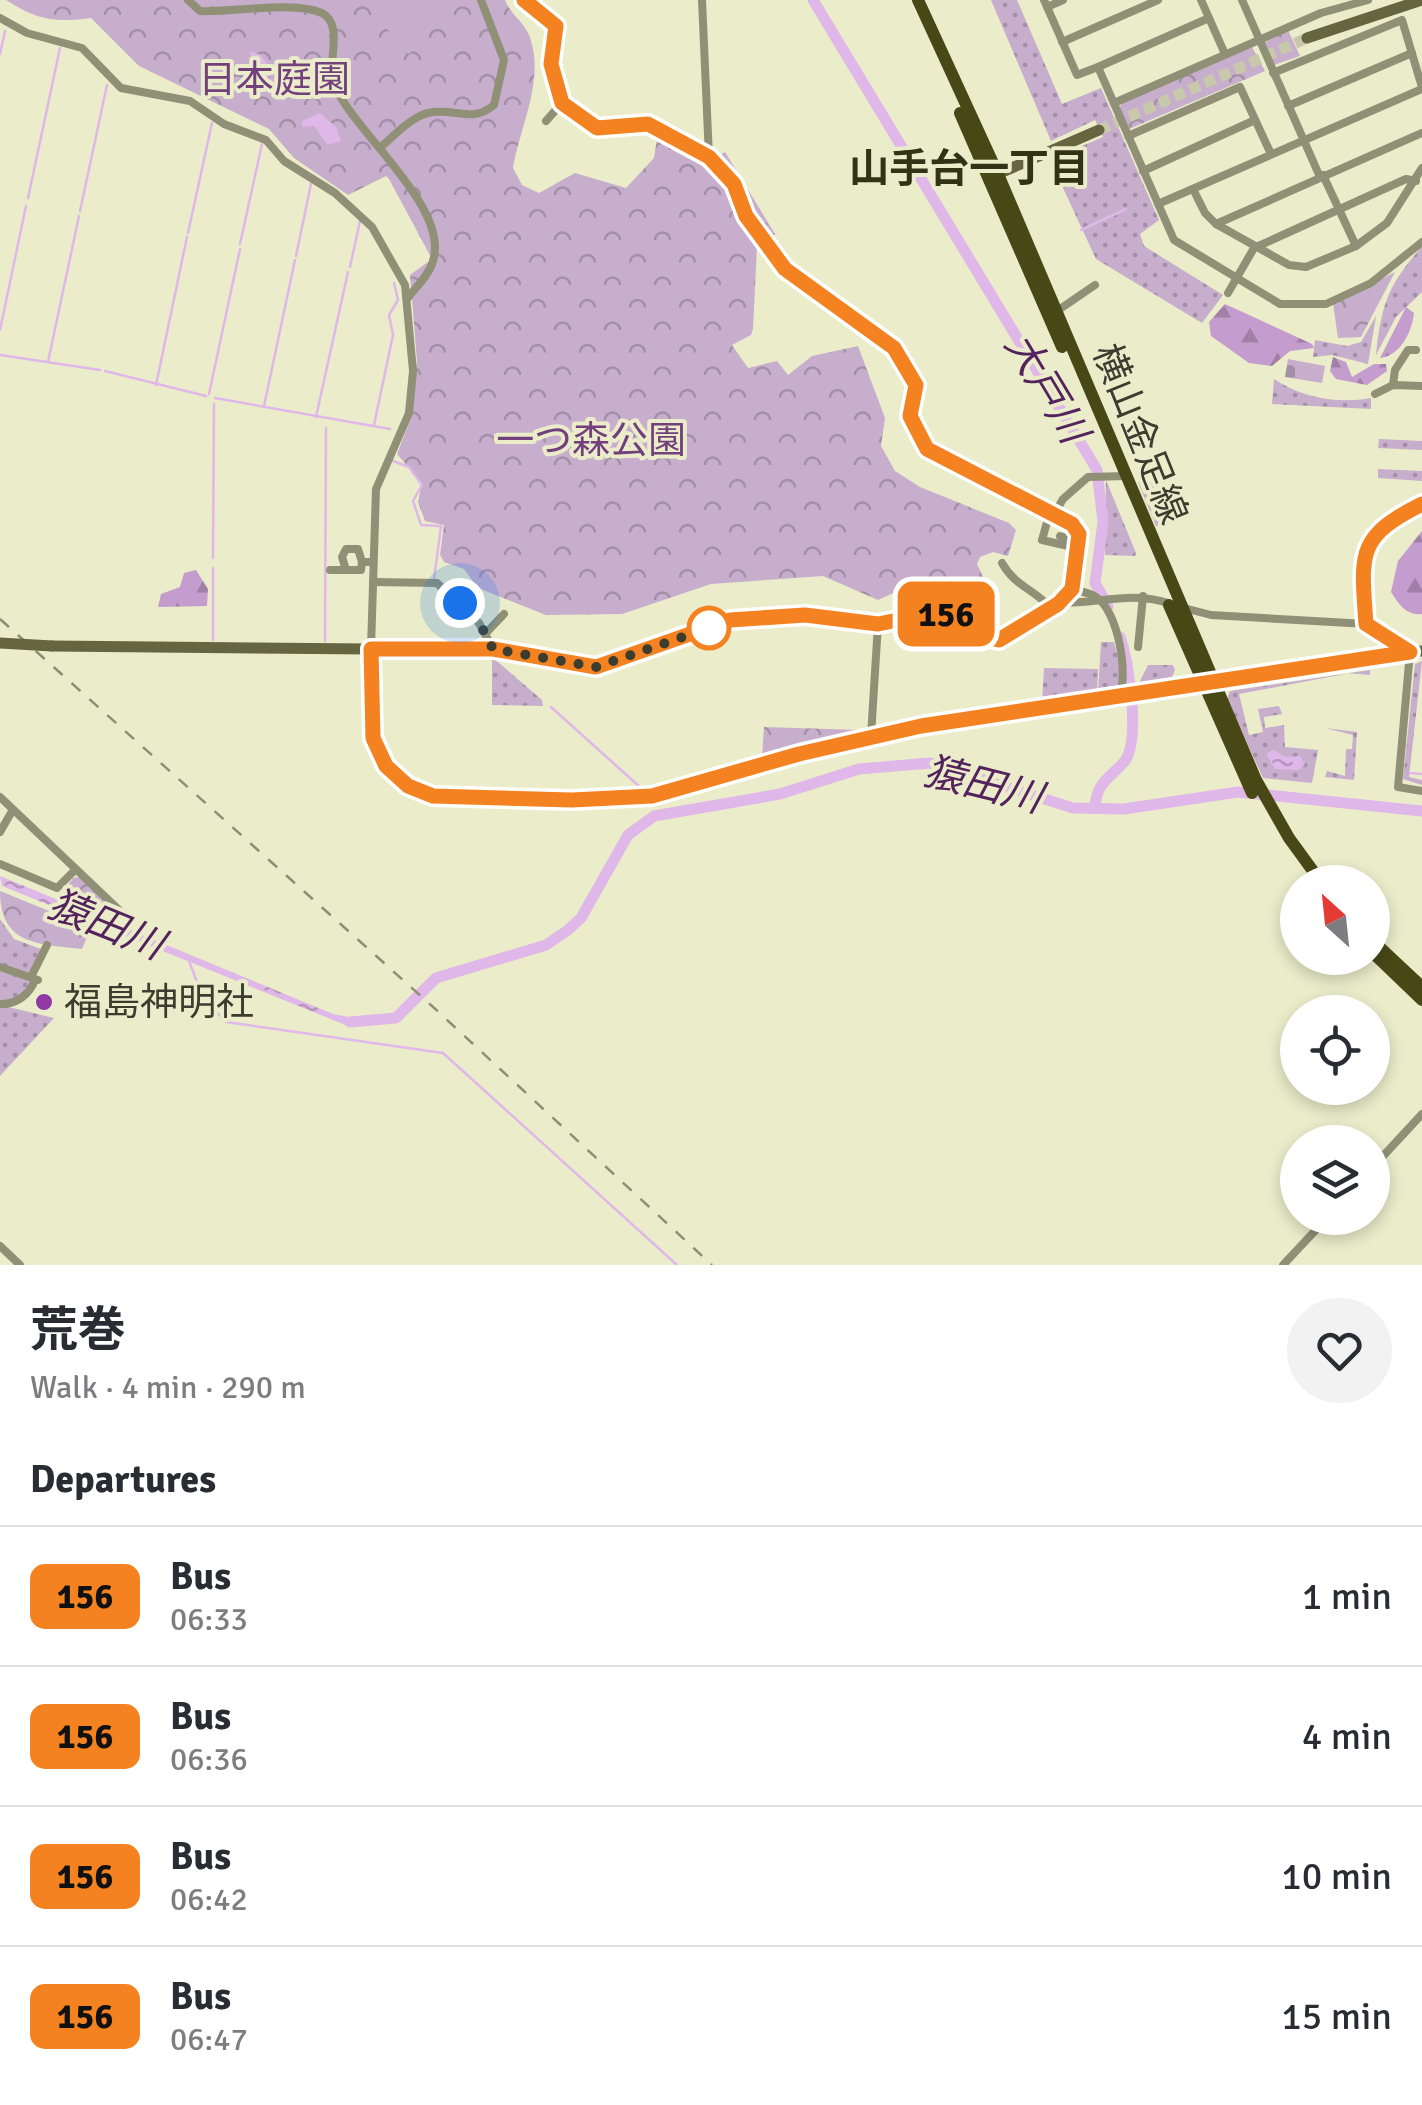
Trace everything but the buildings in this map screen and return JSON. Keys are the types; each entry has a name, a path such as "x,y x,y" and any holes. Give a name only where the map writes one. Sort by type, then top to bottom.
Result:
{"main road":[{"name":"横山金足線","path":"909,0 1110,476 1174,605 1252,782 1301,865"},
{"name":"横山金足線","path":"918,0 987,179 1056,311 1110,476"},
{"name":"横山金足線","path":"1262,802 1308,865"},
{"path":"1390,957 1422,987"},
{"path":"1390,969 1422,1000"}],"street":[{"path":"188,0 200,11 265,7 320,12 335,30 328,65 334,86 354,118 381,147 426,217 435,239 434,262 407,299"},
{"path":"381,147 424,114 468,117 494,105 504,60 480,0"},
{"path":"0,643 493,649 596,667 730,620 805,615 878,624 938,612 978,636 999,640 1072,589 1078,545 1072,524 927,449 910,416 916,385 894,348 785,269 746,216 734,184 709,157 648,124 597,128 562,103 551,64 556,26 524,0"},
{"path":"702,0 709,157"},
{"path":"1064,0 1045,4 1076,75 1208,18"},
{"path":"1062,42 1158,0"},
{"path":"1201,0 1225,54"},
{"path":"1114,104 1321,13 1368,0"},
{"path":"1307,38 1422,0"},
{"path":"1246,1 1273,73 1356,246"},
{"path":"0,18 27,32 82,48 121,88 190,101 224,124 266,140 284,161 335,193 372,227 404,285 412,371 409,413 376,489 371,649 372,726 379,754 408,786 433,796 652,796 872,736 1416,651"},
{"path":"1158,204 1422,88 1402,20 1273,73"},
{"path":"1288,106 1412,53"},
{"path":"1098,67 1178,244 1280,304 1326,304 1371,283 1422,242"},
{"path":"1128,136 1240,87 1270,154"},
{"path":"546,122 562,103"},
{"path":"1143,171 1255,120"},
{"path":"987,179 1099,130"},
{"path":"1216,224 1422,133"},
{"path":"1192,189 1204,213 1216,224 1296,268 1356,246 1387,224 1420,175"},
{"path":"1228,293 1254,248 1420,175"},
{"path":"1056,311 1094,284"},
{"path":"1393,385 1400,360 1408,350 1416,350"},
{"path":"1375,394 1393,385 1422,386"},
{"path":"1078,545 1042,540 1051,516 1080,482 1110,476"},
{"path":"1366,624 1364,578 1371,538 1394,516 1422,504"},
{"path":"1060,536 1078,545"},
{"path":"330,570 346,570 362,570 358,549 346,549 342,557 346,570"},
{"path":"362,562 373,562"},
{"path":"1002,563 1022,588 1034,590 1054,605 1143,596 1211,615 1366,624 1416,651"},
{"path":"373,582 438,583 485,634 493,649"},
{"path":"1072,589 1104,600"},
{"path":"1138,647 1143,596"},
{"path":"1104,600 1124,666 1126,695"},
{"path":"485,634 504,614"},
{"path":"872,736 878,624"},
{"path":"1416,651 1398,788 1422,791"},
{"path":"0,797 120,911"},
{"path":"0,832 12,812"},
{"path":"0,864 58,888 74,870"},
{"path":"0,1004 11,1005 23,996 35,979 47,944"},
{"path":"0,968 35,979"},
{"path":"1390,1149 1422,1114"},
{"path":"1283,1265 1310,1235"},
{"path":"0,1246 20,1265"}],"green space":[{"name":"一つ森公園","path":"6,0 505,0 528,33 535,66 513,168 522,185 539,193 575,173 626,188 654,158 658,133 706,160 730,183 740,217 757,246 753,329 751,335 732,345 748,368 777,361 788,375 812,356 858,346 885,418 881,446 895,471 920,487 1009,523 1016,530 1008,556 993,552 980,557 977,564 996,604 992,610 980,608 937,584 907,588 878,600 823,576 711,584 622,614 546,615 478,588 464,569 444,562 440,555 444,525 425,521 418,502 422,483 397,454 411,418 417,361 410,275 432,259 389,179 386,176 348,195 294,158 269,129 139,66 91,18 46,18"},
{"path":"409,0 415,0 437,25 409,54 383,24"},
{"path":"991,0 1017,0 1062,104 1101,88 1159,220 1140,234 1144,246 1223,295 1202,323 1096,259 1050,160 1103,137 1095,120 1051,141"},
{"path":"1288,30 1300,56 1274,65 1264,43"},
{"path":"1252,47 1265,71 1129,129 1119,109 1122,103"},
{"path":"725,152 775,234 769,240 753,221 716,157"},
{"path":"1422,247 1422,292 1396,317 1376,355 1388,296"},
{"path":"1395,272 1361,337 1338,338 1333,304"},
{"path":"1225,304 1314,348 1290,351 1272,366 1249,363 1211,336 1209,322"},
{"path":"1406,307 1414,313 1408,335 1393,353 1380,358"},
{"path":"1376,316 1368,364 1332,355 1313,357 1315,340 1347,346 1361,342"},
{"path":"1333,357 1346,362 1352,377 1374,364 1386,364 1387,371 1367,385 1336,379 1330,371"},
{"path":"1288,359 1325,366 1322,383 1285,377"},
{"path":"1274,379 1321,398 1371,398 1371,409 1272,404"},
{"path":"1379,439 1422,441 1422,450 1378,448"},
{"path":"1378,469 1422,471 1422,481 1378,478"},
{"path":"1106,480 1136,553 1135,556 1105,555"},
{"path":"1138,482 1161,482 1159,527 1156,526"},
{"path":"1422,531 1422,614 1416,614 1404,608 1391,592 1398,561"},
{"path":"196,570 208,589 207,606 158,607 161,594 180,587 184,573"},
{"path":"1101,642 1114,642 1122,672 1117,688 1098,692"},
{"path":"492,657 542,700 543,706 492,705"},
{"path":"1422,661 1409,777 1422,780 1422,785 1403,779 1415,664"},
{"path":"1148,665 1173,665 1175,670 1171,679 1138,685"},
{"path":"1044,668 1098,669 1097,694 1042,703"},
{"path":"1350,673 1239,694 1249,735 1263,732 1258,709 1279,706 1282,714 1264,717 1265,728 1284,725 1285,747 1318,750 1312,783 1263,778 1227,699 1230,691"},
{"path":"764,727 860,730 762,757"},
{"path":"1325,728 1357,732 1354,780 1325,777 1327,771 1345,776 1346,749 1352,749 1353,735"},
{"path":"79,877 123,916 120,919 61,895 73,878"},
{"path":"0,891 91,928 82,949 37,943 14,932 2,909"},
{"path":"0,919 14,939 41,949 30,975 0,965"},
{"path":"0,971 31,981 29,986 19,997 0,1001"},
{"path":"0,1005 54,1018 0,1076"}],"water":[{"path":"249,51 261,55 271,70 270,79 279,84 263,91 256,83 246,85 256,65"},
{"path":"320,113 336,127 341,141 328,145 314,126 303,127 302,121"},
{"path":"1273,750 1286,757 1300,756 1305,764 1299,770 1275,769 1266,754"},
{"path":"0,876 333,1014 375,1022 348,1026 2,886"}],"waterway":[{"name":"大戸川","path":"813,0 1097,470 1103,522 1095,583 1108,606"},
{"path":"0,54 5,31"},
{"path":"28,198 60,48"},
{"path":"80,211 107,85"},
{"path":"188,233 212,123"},
{"path":"240,244 262,144"},
{"path":"296,256 311,184"},
{"path":"0,330 26,206"},
{"path":"1081,230 1126,209"},
{"path":"48,362 79,216"},
{"path":"350,267 360,221"},
{"path":"156,385 187,237"},
{"path":"209,394 240,249"},
{"path":"264,406 295,260"},
{"path":"316,417 348,272"},
{"path":"374,425 393,335 389,315 398,300 394,283"},
{"path":"0,355 100,370"},
{"path":"105,371 206,396"},
{"path":"215,398 390,429"},
{"path":"213,558 214,404"},
{"path":"325,641 326,428"},
{"path":"393,461 409,467 422,485 413,501 421,525 441,526 434,579"},
{"path":"213,568 213,640"},
{"name":"大戸川","path":"1095,806 1101,786 1124,762 1132,737 1130,682 1120,637"},
{"path":"551,707 641,788"},
{"name":"猿田川","path":"350,1022 396,1018 436,978 546,945 581,918 628,835 654,816 780,794 859,769 930,763 1073,808 1124,809 1238,792 1422,811"},
{"path":"1410,773 1422,774"},
{"path":"188,958 203,998 226,1022 443,1053 677,1265"}],"tunnel":[{"path":"1099,130 1307,38"}],"railway":[{"path":"0,619 432,1006 712,1265"}],"bus line":[{"name":"156","path":"524,0 544,12 556,26 551,64 558,98 568,109 597,128 648,124 709,157 730,178 754,231 785,269 894,348 916,385 910,416 927,449 1023,497 1078,530 1072,589 1058,604 991,641 946,614 927,612 878,624 805,615 730,620 596,667 493,649 371,649 373,738 386,766 408,786 442,797 572,800 652,796 759,765 921,726 1410,652 1366,624 1365,559 1371,538 1382,525 1422,504"}],"place":[{"name":"福島神明社","path":"44,1002"}],"district":[{"name":"山手台一丁目","path":"969,169"}],"route":[{"path":"460,603 480,624 493,649 596,667 709,628"}],"park label":[{"name":"日本庭園","path":"274,79"}]}
